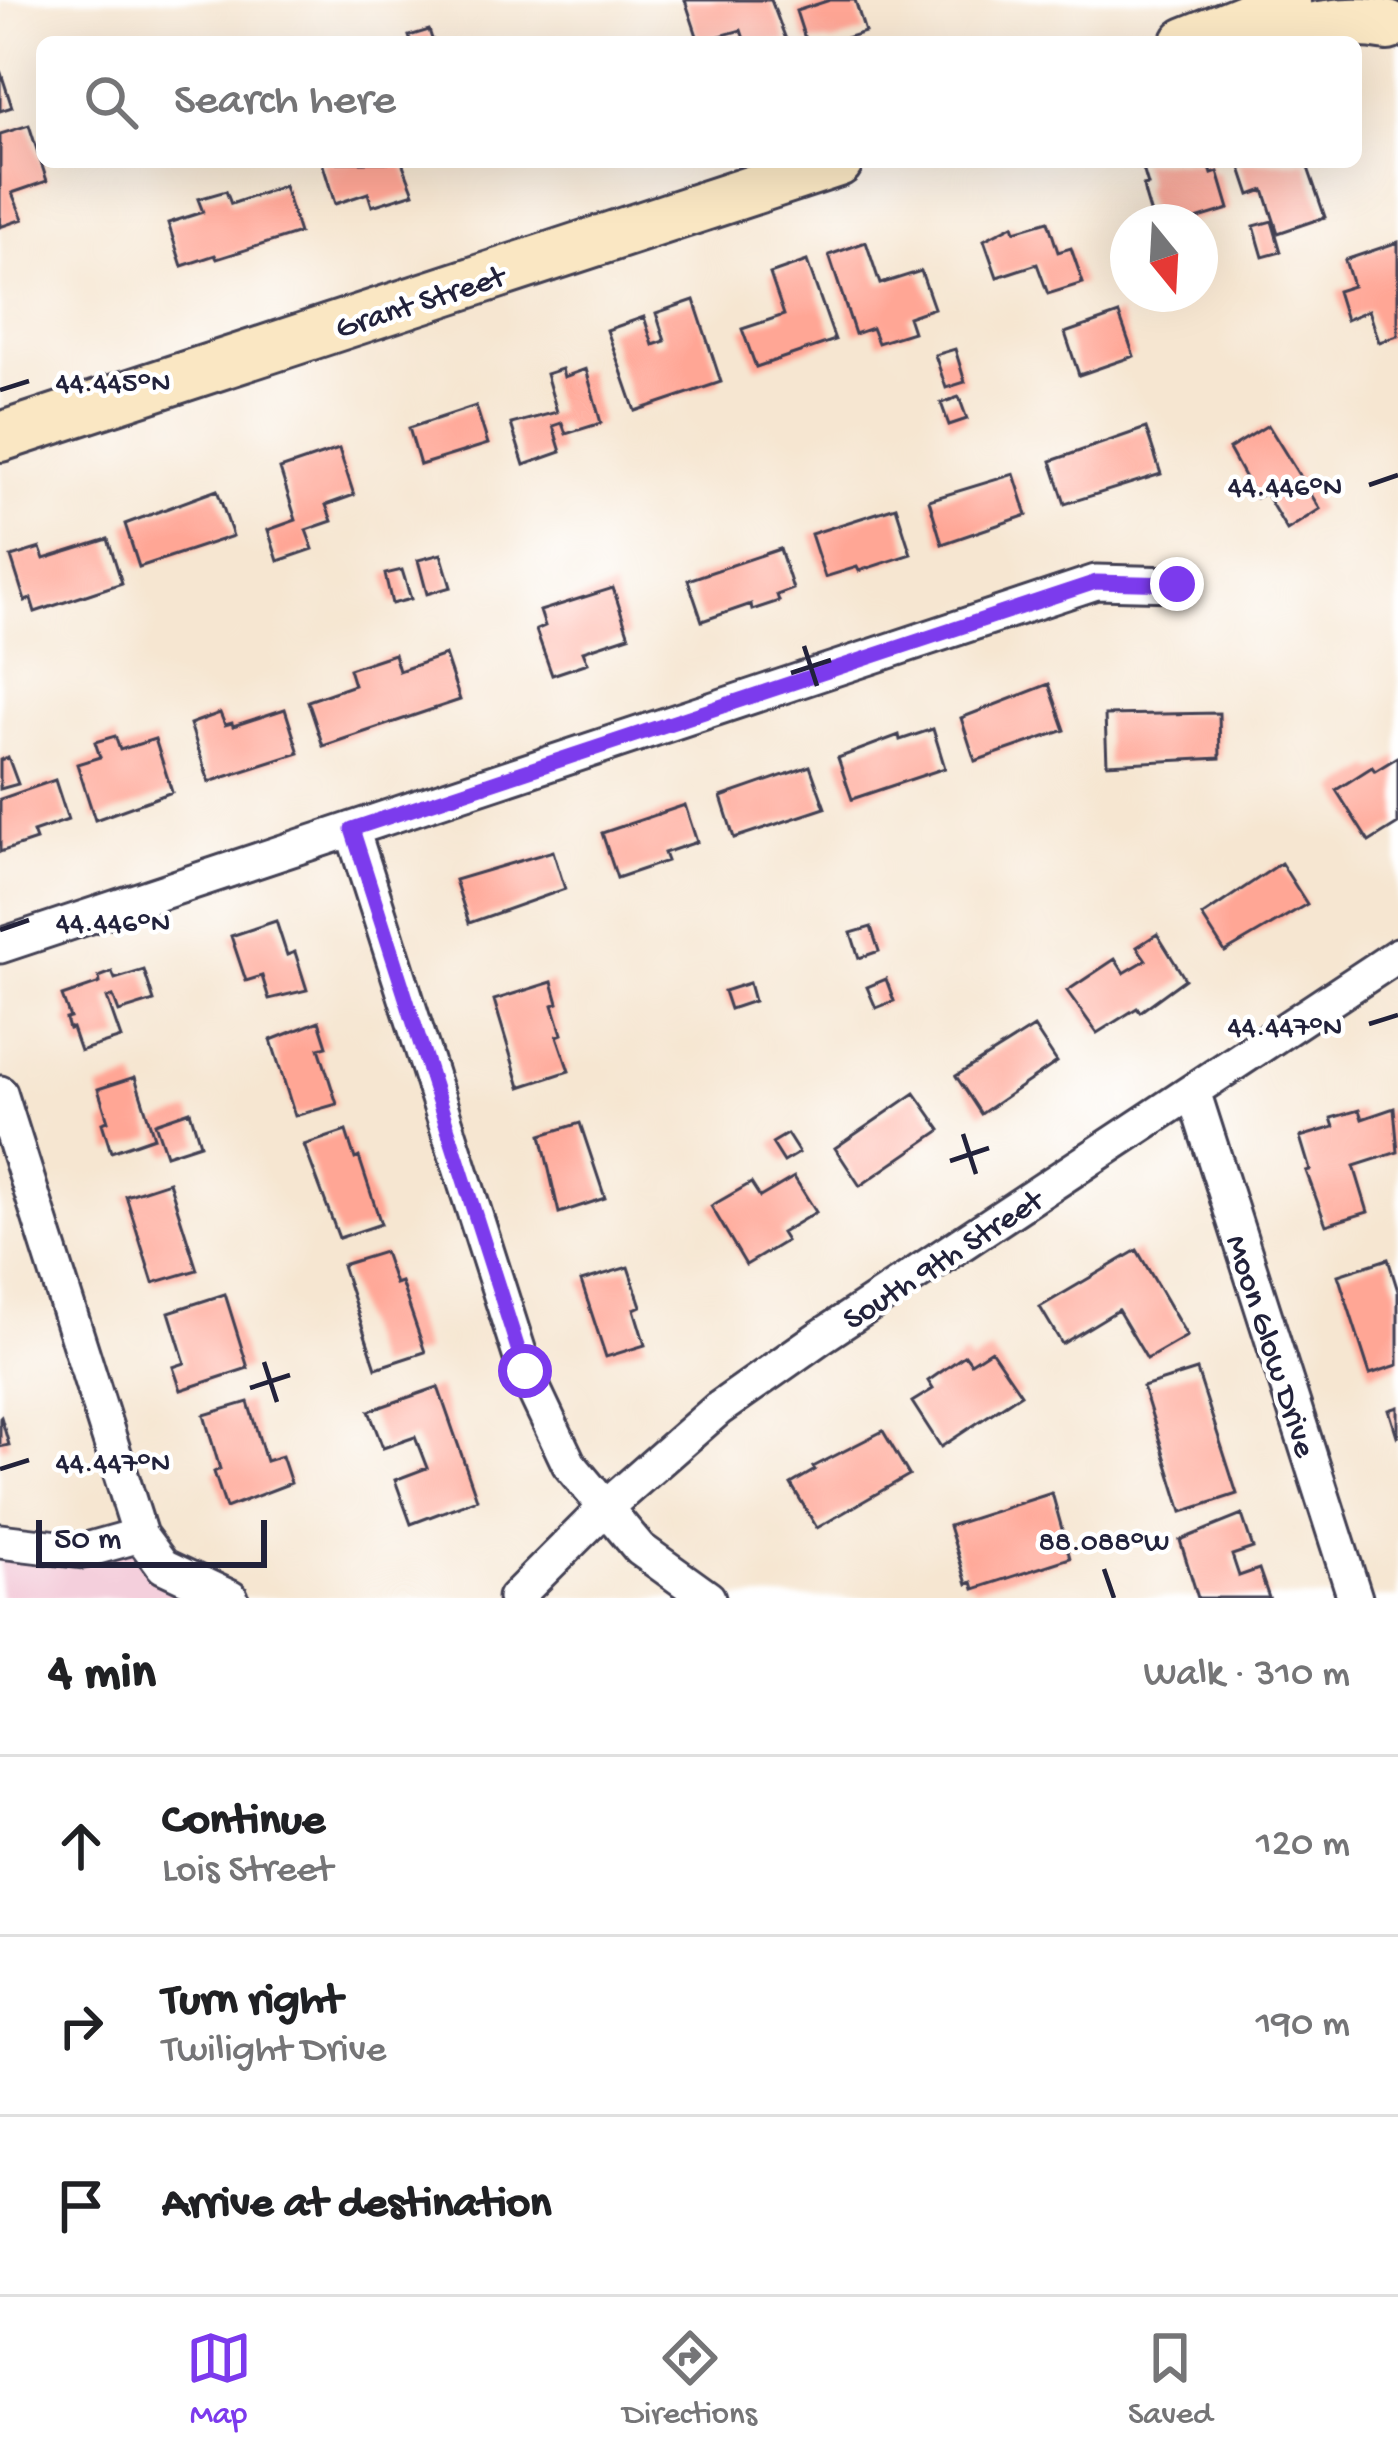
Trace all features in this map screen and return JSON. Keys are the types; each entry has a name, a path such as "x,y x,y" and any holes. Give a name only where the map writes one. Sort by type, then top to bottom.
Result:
{"street":[{"path":"1201,36 1290,0"},
{"path":"1282,36 1331,24 1385,19"},
{"name":"Grant Street","path":"0,437 820,168"},
{"path":"0,946 1096,582 1177,584"},
{"path":"352,829 525,1371 569,1464 604,1508 640,1549 707,1598"},
{"name":"South 9th Street","path":"515,1598 604,1508 718,1408 1398,955"},
{"name":"Moon Glow Drive","path":"1193,1091 1355,1598"},
{"path":"0,1094 140,1535 164,1566 231,1598"},
{"path":"0,1540 83,1551 140,1535"}],"shaded area":[{"path":"140,1535 231,1598 0,1598 0,1541"}],"building":[{"path":"685,0 771,0 785,36 743,36 741,30 697,36"},
{"path":"830,0 855,0 865,32 804,36 796,11"},
{"path":"0,74 12,107 0,111"},
{"path":"29,125 36,168 43,168 47,181 12,193 23,219 0,227 0,134"},
{"path":"324,168 404,168 414,193 372,206 368,193 335,204"},
{"path":"1143,168 1210,168 1212,174 1218,172 1229,209 1218,212 1218,204 1148,204 1143,186 1148,185"},
{"path":"1241,168 1308,168 1325,217 1278,233 1264,190 1250,195"},
{"path":"284,186 299,233 182,266 168,223 203,212 198,199 226,191 231,204"},
{"path":"1048,221 1058,252 1071,248 1083,283 1048,294 1037,264 997,277 984,240 1013,225 1015,231"},
{"path":"1272,221 1281,252 1263,257 1254,226"},
{"path":"866,242 880,284 921,271 934,308 908,317 913,332 878,343 872,328 855,334 829,255"},
{"path":"1398,242 1398,336 1379,342 1369,310 1346,320 1337,291 1353,286 1345,260"},
{"path":"807,261 835,340 756,367 742,329 784,315 770,274"},
{"path":"694,300 721,382 635,411 607,330 644,317 653,345 665,341 656,313"},
{"path":"1119,314 1134,356 1079,375 1065,333"},
{"path":"955,349 965,382 946,388 935,355"},
{"path":"562,369 564,377 586,369 601,423 566,434 562,423 553,426 561,452 524,465 511,424 557,412 546,374"},
{"path":"959,397 967,419 949,425 941,403"},
{"path":"476,406 488,444 420,465 409,428"},
{"path":"1268,425 1320,509 1287,530 1265,493 1256,498 1229,449"},
{"path":"1146,428 1161,474 1065,504 1051,461"},
{"path":"339,449 354,495 326,505 332,521 306,530 313,549 278,561 268,530 296,520 280,469"},
{"path":"1014,474 1027,515 942,544 929,500"},
{"path":"217,490 233,536 139,567 125,524"},
{"path":"896,507 911,554 825,577 811,534"},
{"path":"108,539 122,583 35,612 31,599 25,601 11,557 40,548 44,559"},
{"path":"780,549 793,589 777,595 779,601 752,610 751,604 702,621 688,580"},
{"path":"441,554 451,587 427,594 418,560"},
{"path":"402,570 411,599 392,604 385,574"},
{"path":"613,588 629,636 583,651 588,663 552,675 536,630 545,626 540,611"},
{"path":"394,654 399,671 445,655 460,700 323,746 308,701 354,685 349,669"},
{"path":"1049,684 1065,730 975,761 961,718"},
{"path":"285,709 299,753 209,782 190,724 220,713 225,725 233,726"},
{"path":"1219,713 1220,758 1107,764 1105,715"},
{"path":"933,729 945,768 852,799 838,758 899,735 900,740"},
{"path":"115,736 120,750 155,739 172,792 95,820 77,764 100,757 95,742"},
{"path":"8,757 18,784 0,789 0,760"},
{"path":"1398,757 1398,824 1369,842 1336,790"},
{"path":"810,766 825,808 734,838 721,797"},
{"path":"55,780 68,820 33,832 36,840 0,852 0,799"},
{"path":"685,805 697,842 664,853 667,861 617,878 602,833"},
{"path":"553,851 565,889 469,923 455,880"},
{"path":"1281,863 1307,904 1225,952 1202,916"},
{"path":"276,921 287,955 295,952 307,990 269,999 262,976 246,981 231,936"},
{"path":"871,927 879,951 859,958 851,933"},
{"path":"1157,934 1185,979 1140,1012 1137,1008 1097,1033 1067,991 1115,959 1124,973 1146,960 1137,947"},
{"path":"144,970 154,1001 119,1012 113,996 107,998 121,1038 80,1051 69,1029 62,996 100,983 99,977 112,972 115,979"},
{"path":"886,979 894,1001 876,1008 867,987"},
{"path":"552,982 562,1034 557,1036 569,1071 520,1087 494,1000"},
{"path":"749,983 754,1001 730,1009 724,991"},
{"path":"319,1021 327,1046 319,1048 337,1104 295,1116 271,1040"},
{"path":"1034,1027 1057,1062 981,1114 956,1076"},
{"path":"135,1077 154,1137 111,1152 98,1089"},
{"path":"915,1093 941,1130 860,1186 835,1148"},
{"path":"1394,1108 1398,1152 1354,1166 1368,1212 1326,1225 1306,1171 1310,1170 1300,1137 1334,1127 1331,1118 1359,1110 1362,1119"},
{"path":"190,1111 200,1144 166,1155 155,1123"},
{"path":"580,1123 605,1198 559,1213 541,1135"},
{"path":"346,1131 381,1224 339,1238 304,1145"},
{"path":"787,1134 799,1153 784,1162 772,1143"},
{"path":"794,1177 816,1212 781,1233 786,1241 746,1265 711,1206 751,1183 760,1197"},
{"path":"169,1182 197,1270 153,1283 126,1196"},
{"path":"1137,1250 1187,1336 1147,1359 1118,1310 1062,1344 1040,1307"},
{"path":"384,1252 395,1284 401,1282 425,1352 376,1368 342,1265"},
{"path":"1388,1259 1398,1291 1398,1365 1370,1374 1338,1275"},
{"path":"628,1267 641,1306 634,1309 645,1345 606,1357 581,1281"},
{"path":"225,1294 248,1368 181,1390 173,1367 185,1363 169,1312"},
{"path":"991,1350 1021,1394 941,1447 912,1402 933,1389 928,1381 965,1355 971,1363"},
{"path":"1197,1370 1237,1494 1182,1512 1143,1387"},
{"path":"438,1387 477,1499 411,1524 395,1480 427,1468 415,1437 383,1448 369,1411"},
{"path":"248,1402 266,1461 282,1456 291,1483 226,1508 204,1415"},
{"path":"1398,1407 1398,1435 1397,1436 1389,1410"},
{"path":"0,1418 9,1445 0,1447"},
{"path":"883,1431 909,1475 817,1528 791,1484 813,1467"},
{"path":"1052,1493 1070,1558 974,1589 972,1582 967,1584 949,1526"},
{"path":"1242,1515 1253,1548 1232,1555 1239,1576 1259,1569 1269,1598 1198,1598 1180,1540"}],"route":[{"path":"525,1371 352,829 1096,582 1177,584"}]}
